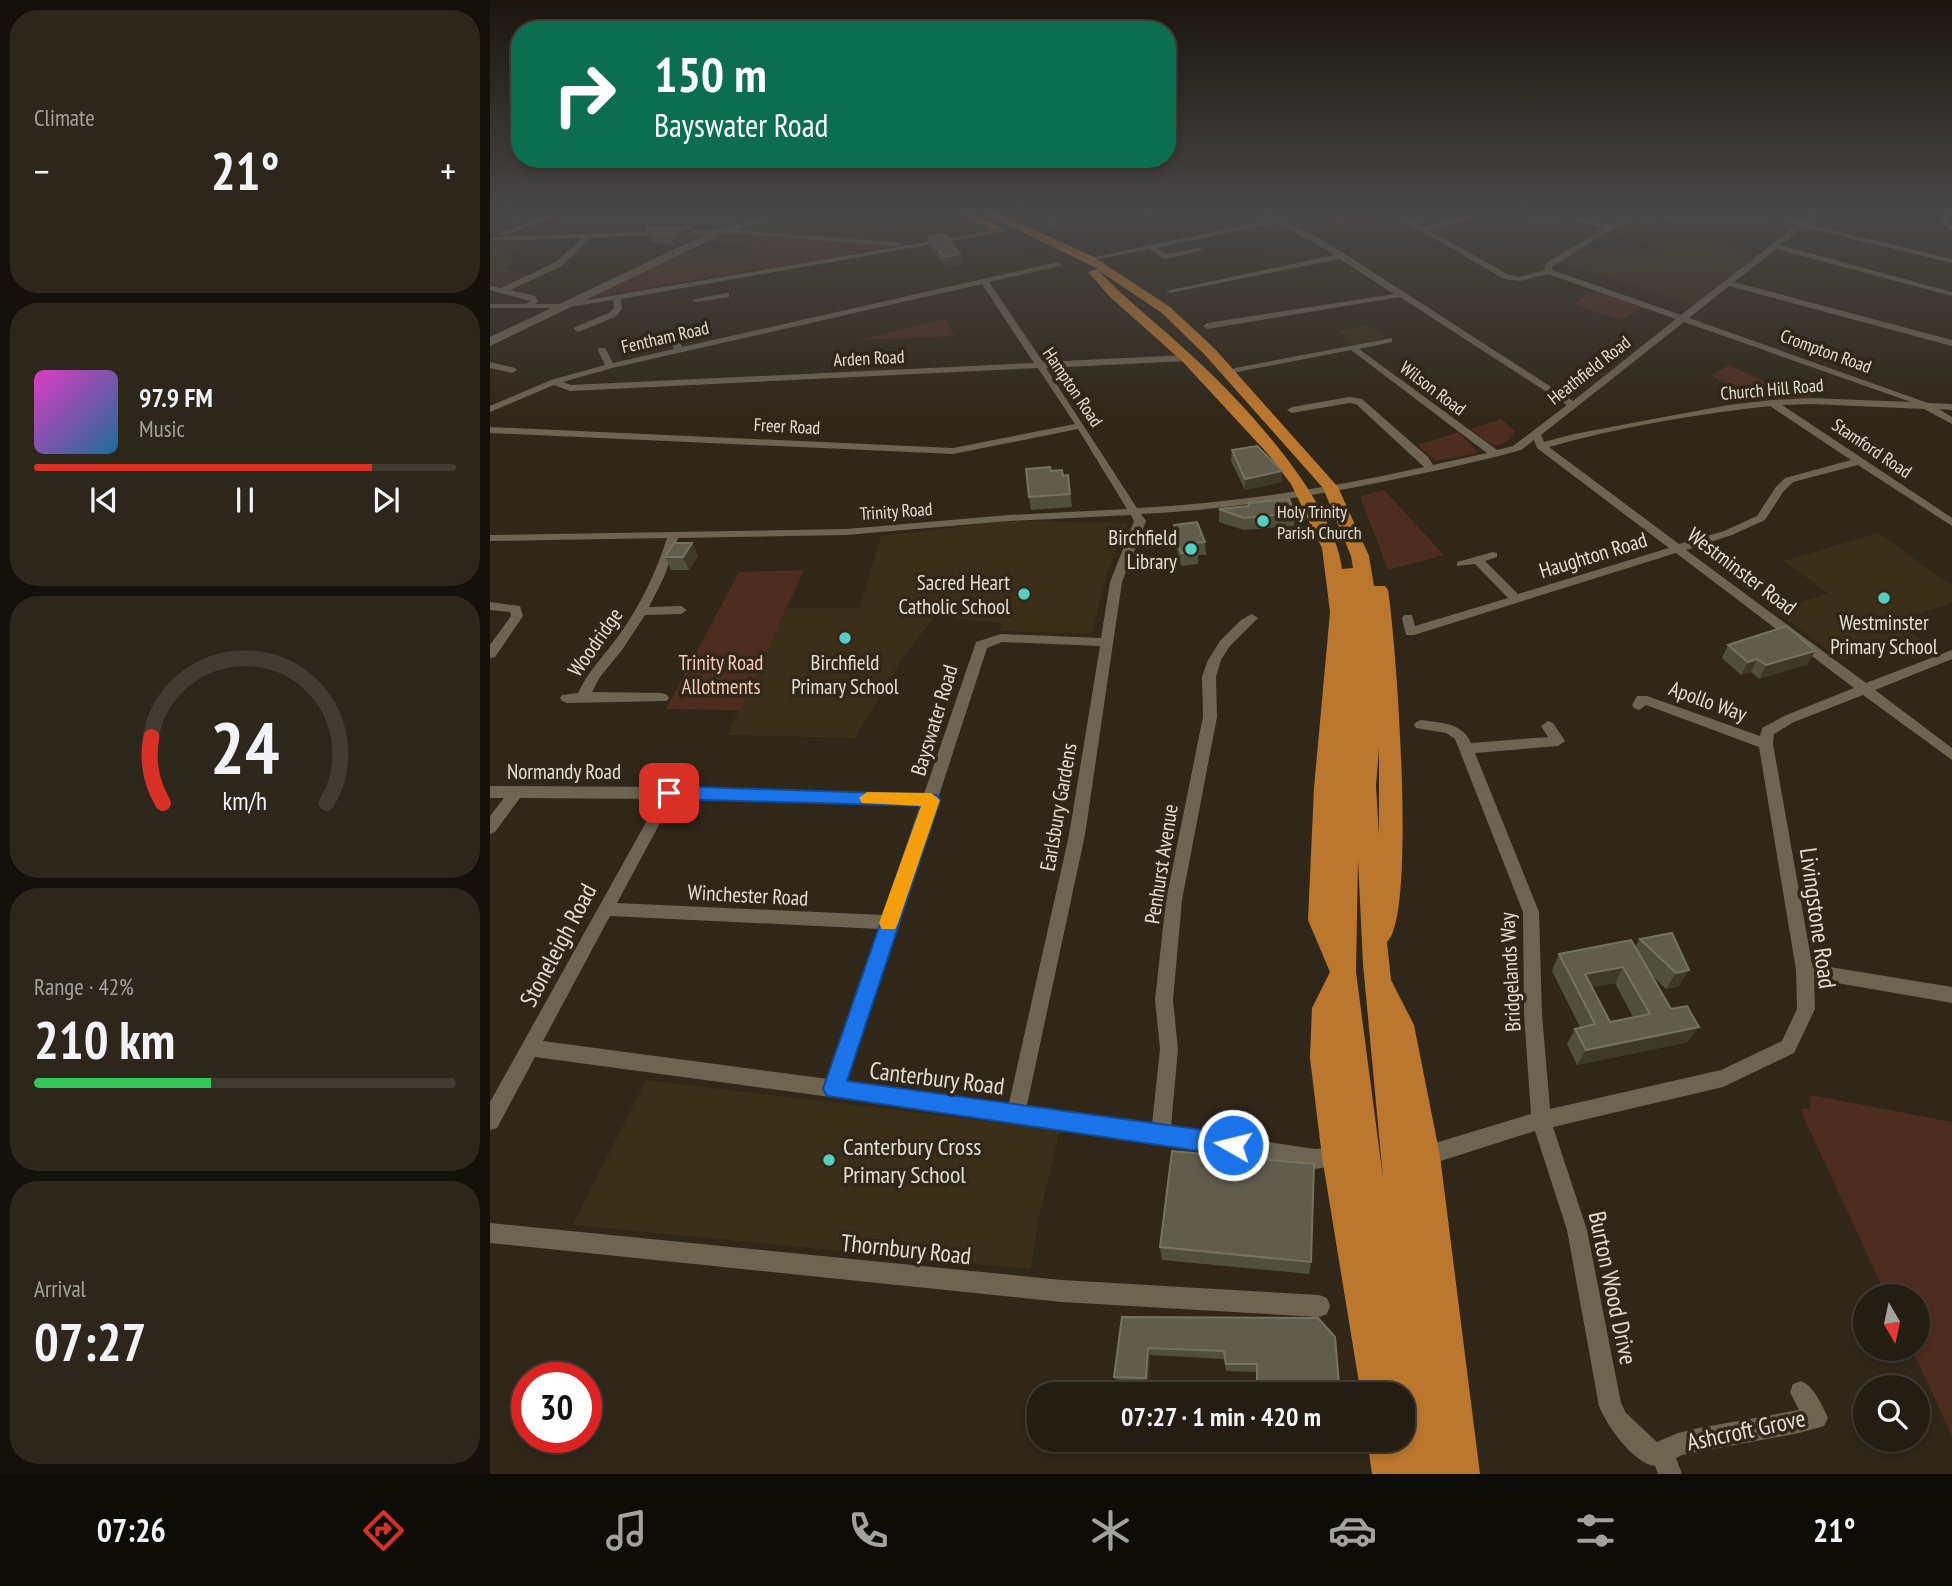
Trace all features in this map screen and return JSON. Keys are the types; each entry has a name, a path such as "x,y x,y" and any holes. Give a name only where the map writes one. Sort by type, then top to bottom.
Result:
{"highway":[{"path":"1102,280 1187,358 1273,451 1308,492 1344,549"},
{"path":"1110,280 1171,329 1255,409"},
{"path":"1124,280 1166,310 1255,409 1308,476 1334,519 1369,614 1370,731 1365,786 1376,971 1414,1336 1432,1474"},
{"path":"1130,280 1146,286 1175,309 1317,457 1370,544 1385,621 1392,788 1390,887 1376,971 1401,1025 1425,1156 1462,1474"},
{"path":"1308,492 1306,481 1317,457"},
{"path":"1337,487 1345,516 1344,549 1353,615 1343,972 1359,1115 1397,1382"},
{"path":"1343,972 1325,1008 1324,1058 1337,1157 1376,1382"},
{"path":"1387,1452 1390,1474"},
{"path":"1408,1452 1411,1474"}],"main road":[{"path":"491,341 619,280"}],"street":[{"path":"502,291 526,280"},
{"path":"490,306 564,306 716,280"},
{"name":"Fentham Road","path":"490,410 554,382 747,330 878,305 989,280"},
{"path":"1170,291 1225,280"},
{"path":"1377,280 1573,405"},
{"name":"Crompton Road","path":"1574,280 1686,317 1925,405 1952,421"},
{"name":"Heathfield Road","path":"1539,440 1573,405 1732,280"},
{"path":"1899,280 1952,294"},
{"path":"709,281 714,297"},
{"name":"Hampton Road","path":"984,281 1136,511"},
{"path":"1729,282 1952,344"},
{"path":"490,288 532,298 534,301 528,306"},
{"path":"868,293 878,305"},
{"path":"696,300 726,295"},
{"path":"1208,327 1400,295"},
{"path":"576,330 612,315 618,309 617,297"},
{"path":"672,334 679,350"},
{"name":"Wilson Road","path":"1235,371 1388,340"},
{"name":"Wilson Road","path":"1353,348 1494,454"},
{"path":"602,350 610,366"},
{"name":"Arden Road","path":"554,382 570,388 1187,358"},
{"path":"490,365 512,370"},
{"path":"1291,410 1349,400 1359,401 1424,459 1430,468"},
{"name":"Church Hill Road","path":"1539,440 1597,434 1728,408 1772,403 1811,401 1952,407"},
{"name":"Stamford Road","path":"1772,403 1952,523"},
{"name":"Freer Road","path":"490,430 953,451 1081,426"},
{"path":"1337,487 1494,454 1539,440"},
{"name":"Westminster Road","path":"1539,440 1952,755"},
{"name":"Haughton Road","path":"1408,618 1410,632 1751,525 1761,518 1779,490 1789,480 1861,461"},
{"name":"Trinity Road","path":"490,538 846,532 1009,518 1184,509 1337,487"},
{"name":"Earlsbury Gardens","path":"1016,1113 1077,835 1116,582 1140,522 1136,511"},
{"name":"Woodridge","path":"583,698 589,681 642,611 655,587 673,536"},
{"path":"1461,565 1493,555"},
{"name":"Haughton Road","path":"1478,560 1516,599"},
{"path":"490,606 511,606 516,609 517,617 490,654"},
{"name":"Woodridge","path":"642,611 681,610"},
{"name":"Penhurst Avenue","path":"1161,1135 1168,1049 1164,1000 1174,900 1211,707 1209,679 1213,663 1227,642 1252,618"},
{"name":"Bayswater Road","path":"834,1089 981,645 1002,638 1107,642"},
{"path":"1766,744 1767,732 1788,719 1952,654"},
{"name":"Woodridge","path":"567,698 662,698"},
{"name":"Apollo Way","path":"1639,705 1642,699 1766,744"},
{"path":"1421,724 1449,729 1461,736 1467,748 1558,741 1548,726"},
{"name":"Livingstone Road","path":"1425,1156 1541,1121 1723,1078 1788,1047 1805,1009 1805,970 1766,744"},
{"name":"Bridgelands Way","path":"1467,748 1531,912 1533,1014 1541,1121"},
{"name":"Normandy Road","path":"490,792 669,793 931,800"},
{"path":"490,828 515,793"},
{"name":"Stoneleigh Road","path":"490,1121 669,793"},
{"name":"Winchester Road","path":"605,909 889,922"},
{"path":"1805,970 1952,995"},
{"name":"Canterbury Road","path":"530,1048 1016,1113 1315,1159 1337,1157"},
{"name":"Burton Wood Drive","path":"1541,1121 1577,1230 1610,1406 1618,1421 1662,1461"},
{"name":"Thornbury Road","path":"490,1233 1062,1291 1318,1306"},
{"name":"Ashcroft Grove","path":"1662,1461 1678,1444 1816,1418 1801,1392"}],"shaded area":[{"path":"490,280 519,280 500,288 490,285"},
{"path":"1614,280 1728,280 1696,306"},
{"path":"1368,325 1387,338 1355,345 1338,331"},
{"name":"Birchfield Primary School","path":"1009,521 1128,523 1107,573 1092,634 1000,631 1002,623 935,616 901,660 855,738 727,735 787,608 860,608 881,536"},
{"name":"Westminster Primary School","path":"1878,533 1952,586 1952,603 1899,619 1923,642 1875,648 1842,660 1775,611 1828,593 1784,561"},
{"name":"Canterbury Cross Primary School","path":"646,1080 1060,1130 1037,1226 1031,1269 573,1225"}],"green space":[{"path":"625,280 695,280 586,298"},
{"path":"1596,289 1646,306 1621,320 1572,304"},
{"path":"946,320 954,336 858,340"},
{"path":"1729,365 1769,384 1784,377 1805,385 1812,397 1751,401 1711,375"},
{"path":"1501,419 1515,431 1510,439 1499,445 1488,442 1471,429"},
{"path":"1459,432 1478,453 1436,461 1417,445"},
{"path":"1384,490 1444,555 1388,570 1360,496"},
{"name":"Trinity Road Allotments","path":"804,570 740,710 666,709 739,572"},
{"path":"1811,1095 1952,1122 1952,1436 1930,1388 1930,1375 1924,1375 1918,1362 1930,1362 1930,1284 1881,1284 1800,1109 1810,1109"}],"building":[{"path":"1257,446 1282,471 1245,479 1232,450"},
{"path":"1050,467 1051,471 1062,470 1063,476 1068,475 1070,494 1029,497 1026,469"},
{"path":"1289,499 1295,513 1244,518 1219,509 1249,506 1248,503"},
{"path":"1197,522 1205,542 1195,543 1197,552 1181,553 1174,525"},
{"path":"674,543 692,543 683,557 665,557"},
{"path":"1787,626 1815,651 1766,665 1757,659 1748,662 1728,645"},
{"path":"1672,933 1689,970 1676,973 1640,939"},
{"path":"1631,940 1671,1009 1687,1006 1699,1027 1586,1050 1575,1029 1595,1024 1559,954","holes":["1623,967 1650,1014 1610,1022 1585,974"]},
{"path":"1172,1151 1314,1164 1311,1262 1160,1247"},
{"path":"1122,1317 1318,1318 1335,1337 1339,1382 1257,1382 1257,1364 1226,1364 1224,1351 1148,1348 1146,1378 1114,1377"}],"slow traffic":[{"path":"867,798 931,800 889,923"}],"place":[{"name":"Holy Trinity Parish Church","path":"1263,521"},
{"name":"Birchfield Library","path":"1191,549"},
{"name":"Sacred Heart Catholic School","path":"1024,594"},
{"name":"Westminster Primary School","path":"1884,598"},
{"name":"Birchfield Primary School","path":"845,638"},
{"name":"Canterbury Cross Primary School","path":"829,1160"}],"route":[{"path":"669,793 931,800 834,1089 1233,1145"}]}
